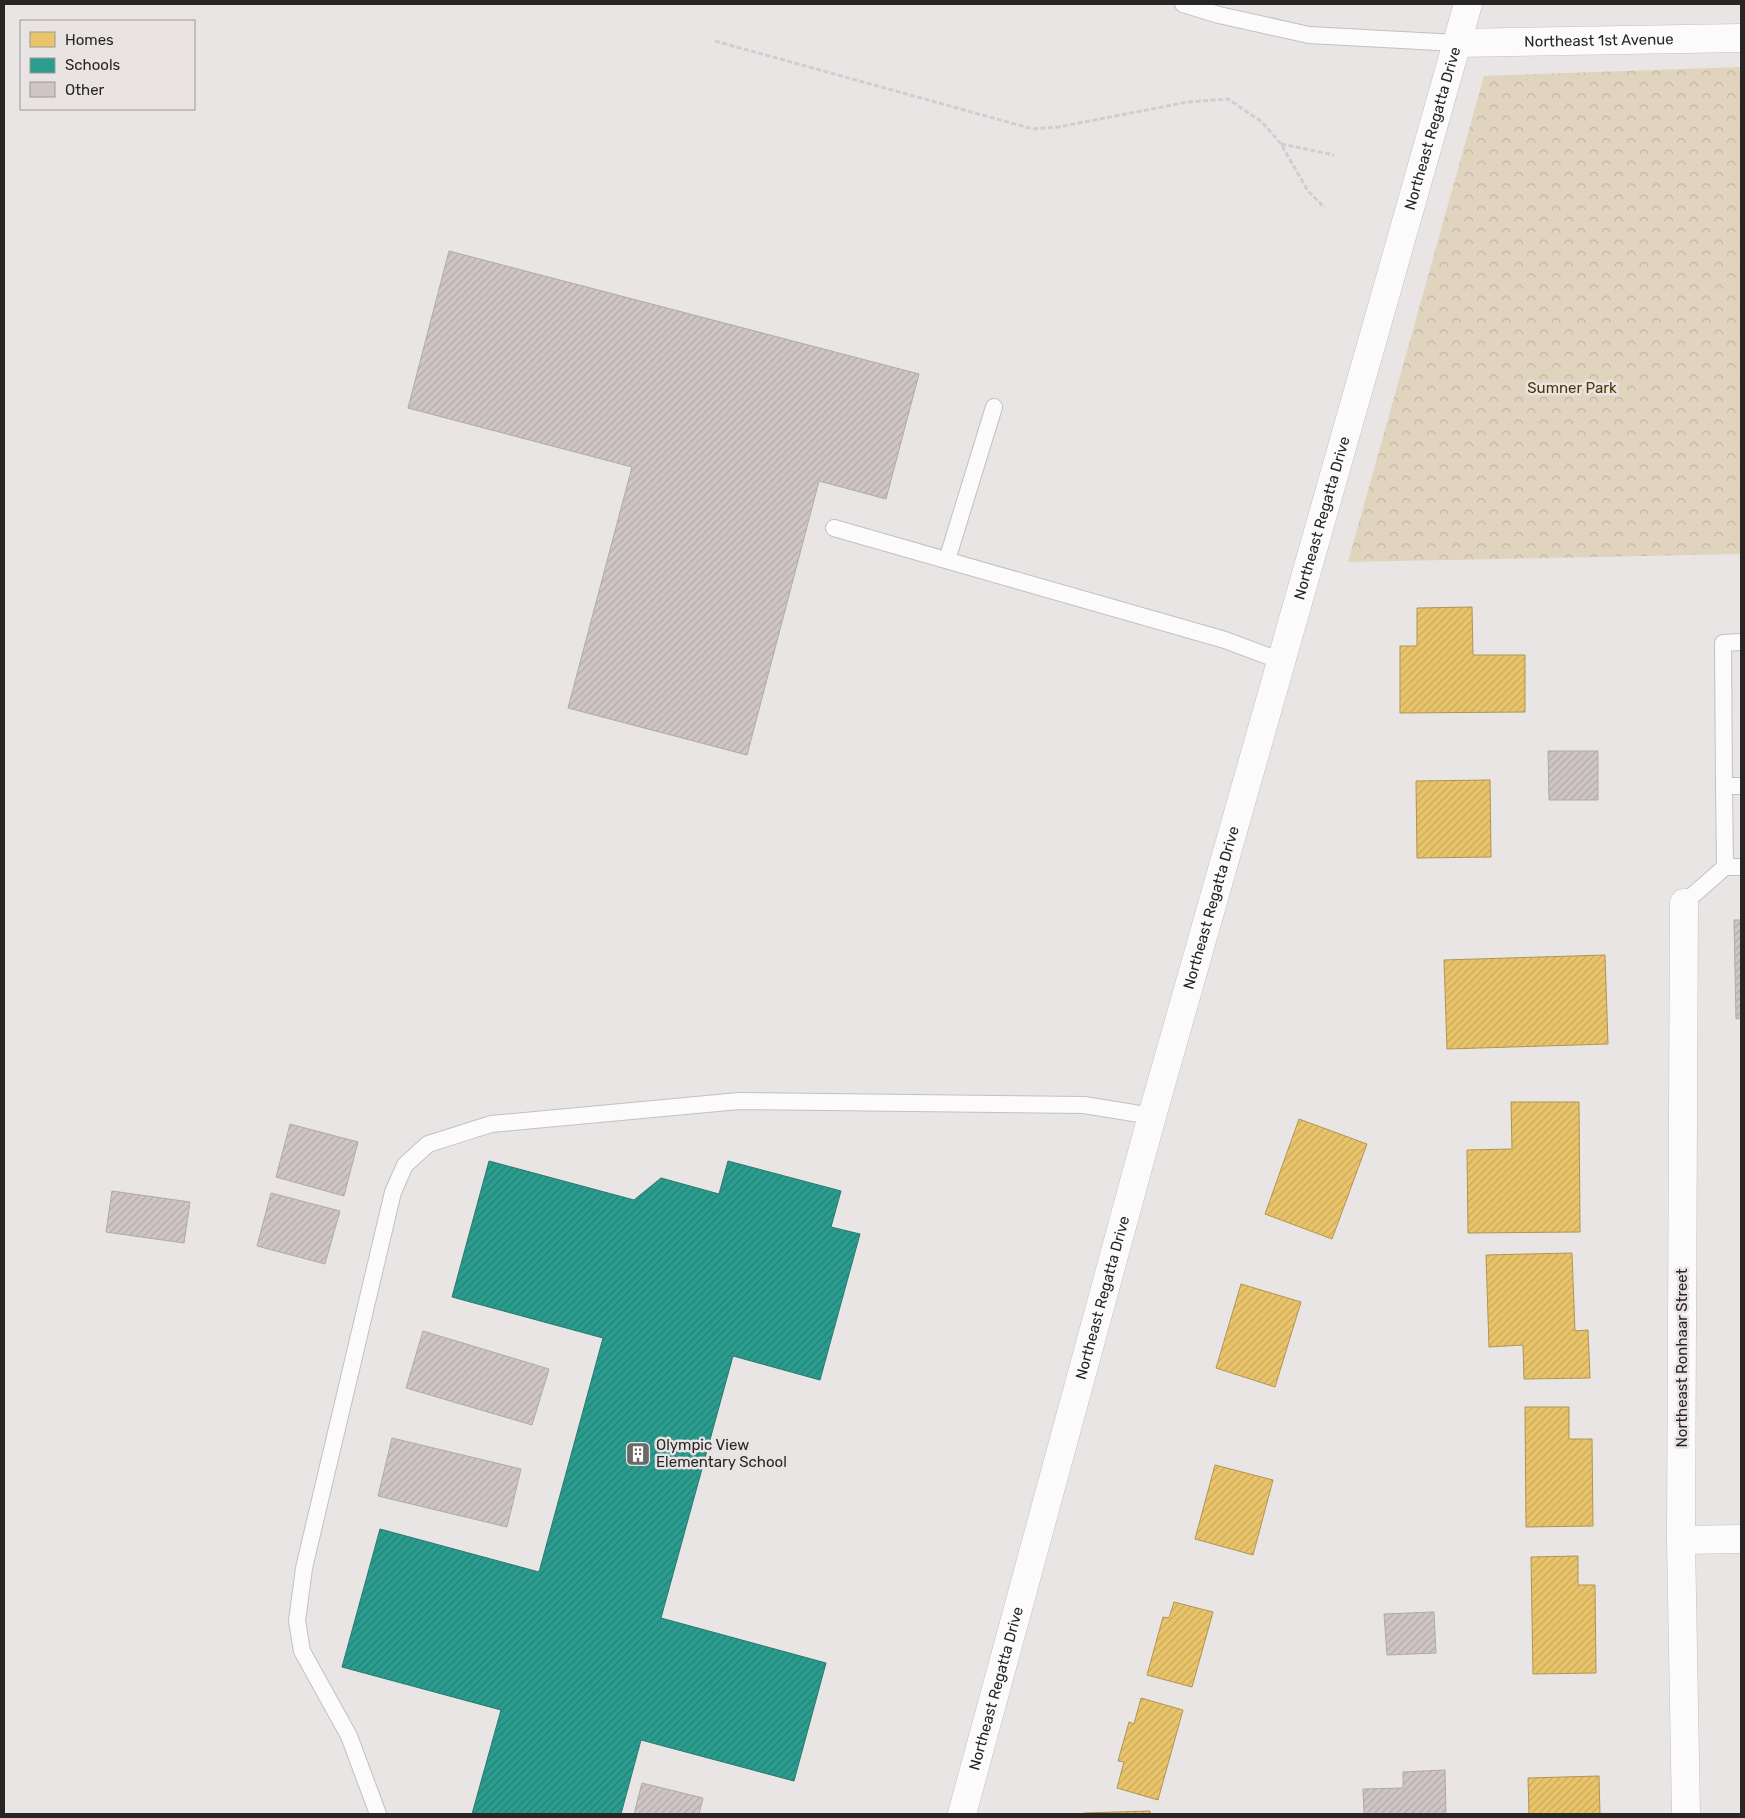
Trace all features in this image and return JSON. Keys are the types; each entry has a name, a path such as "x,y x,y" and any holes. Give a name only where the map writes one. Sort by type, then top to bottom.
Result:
{"main road":[{"name":"Northeast Regatta Drive","path":"962,1814 1152,1116 1468,4"},
{"name":"Northeast 1st Avenue","path":"1457,43 1741,38"},
{"name":"Northeast Ronhaar Street","path":"1684,903 1681,1540 1686,1814"},
{"path":"1681,1540 1741,1539"}],"lane":[{"path":"1183,4 1219,15 1309,36 1457,43"},
{"path":"947,560 994,407"},
{"path":"834,528 1225,640 1281,661"},
{"path":"1684,903 1733,867 1724,786 1723,643 1741,642"},
{"path":"1724,786 1741,786"},
{"path":"378,1814 349,1736 302,1651 297,1620 304,1568 392,1192 405,1165 428,1144 491,1124 739,1101 1084,1105 1152,1116"}],"path":[{"path":"715,41 1033,129 1058,127 1188,102 1228,99 1262,122 1281,144 1308,191 1325,208"},
{"path":"1281,144 1334,155"}],"green space":[{"name":"Sumner Park","path":"1741,67 1741,554 1348,562 1484,76"}],"building: Homes":[{"path":"1472,607 1473,655 1525,655 1525,712 1400,713 1400,646 1417,646 1417,608"},
{"path":"1490,780 1491,857 1417,858 1416,781"},
{"path":"1605,955 1608,1044 1447,1049 1444,960"},
{"path":"1511,1102 1579,1102 1580,1232 1468,1233 1467,1150 1512,1149"},
{"path":"1299,1119 1367,1144 1332,1239 1265,1214"},
{"path":"1572,1253 1575,1331 1588,1330 1590,1378 1524,1379 1523,1345 1489,1347 1486,1255"},
{"path":"1241,1284 1301,1302 1275,1387 1216,1368"},
{"path":"1525,1407 1569,1407 1569,1439 1592,1439 1593,1526 1526,1527"},
{"path":"1215,1465 1273,1480 1253,1555 1195,1539"},
{"path":"1578,1556 1578,1585 1595,1585 1596,1673 1533,1674 1531,1557"},
{"path":"1174,1602 1213,1612 1192,1687 1147,1675 1163,1617 1169,1618"},
{"path":"1141,1698 1183,1710 1158,1800 1117,1788 1124,1762 1118,1761 1129,1722 1134,1724"},
{"path":"1599,1776 1600,1814 1529,1814 1528,1778"},
{"path":"1150,1811 1150,1814 1084,1814 1084,1813"}],"building: Schools":[{"name":"Olympic View Elementary School","path":"489,1161 634,1200 661,1178 719,1194 728,1161 841,1191 831,1227 860,1234 820,1380 733,1356 661,1618 826,1663 794,1781 641,1740 621,1814 472,1814 501,1710 342,1667 380,1529 539,1572 603,1338 452,1297"}],"building: Other":[{"path":"449,251 919,374 886,499 819,481 747,755 568,708 632,467 408,408"},
{"path":"1548,751 1598,751 1598,800 1549,800"},
{"path":"1734,920 1741,920 1741,1018 1736,1019"},
{"path":"290,1124 358,1142 344,1196 276,1177"},
{"path":"112,1191 190,1202 184,1243 106,1232"},
{"path":"271,1193 340,1211 325,1264 257,1246"},
{"path":"423,1331 549,1369 532,1425 406,1388"},
{"path":"392,1438 521,1469 507,1527 378,1496"},
{"path":"1434,1612 1436,1653 1387,1655 1384,1614"},
{"path":"1445,1770 1446,1814 1364,1814 1363,1789 1403,1788 1403,1772"},
{"path":"642,1783 703,1798 699,1814 634,1814"}],"place":[{"name":"Olympic View Elementary School","path":"638,1454"}]}
